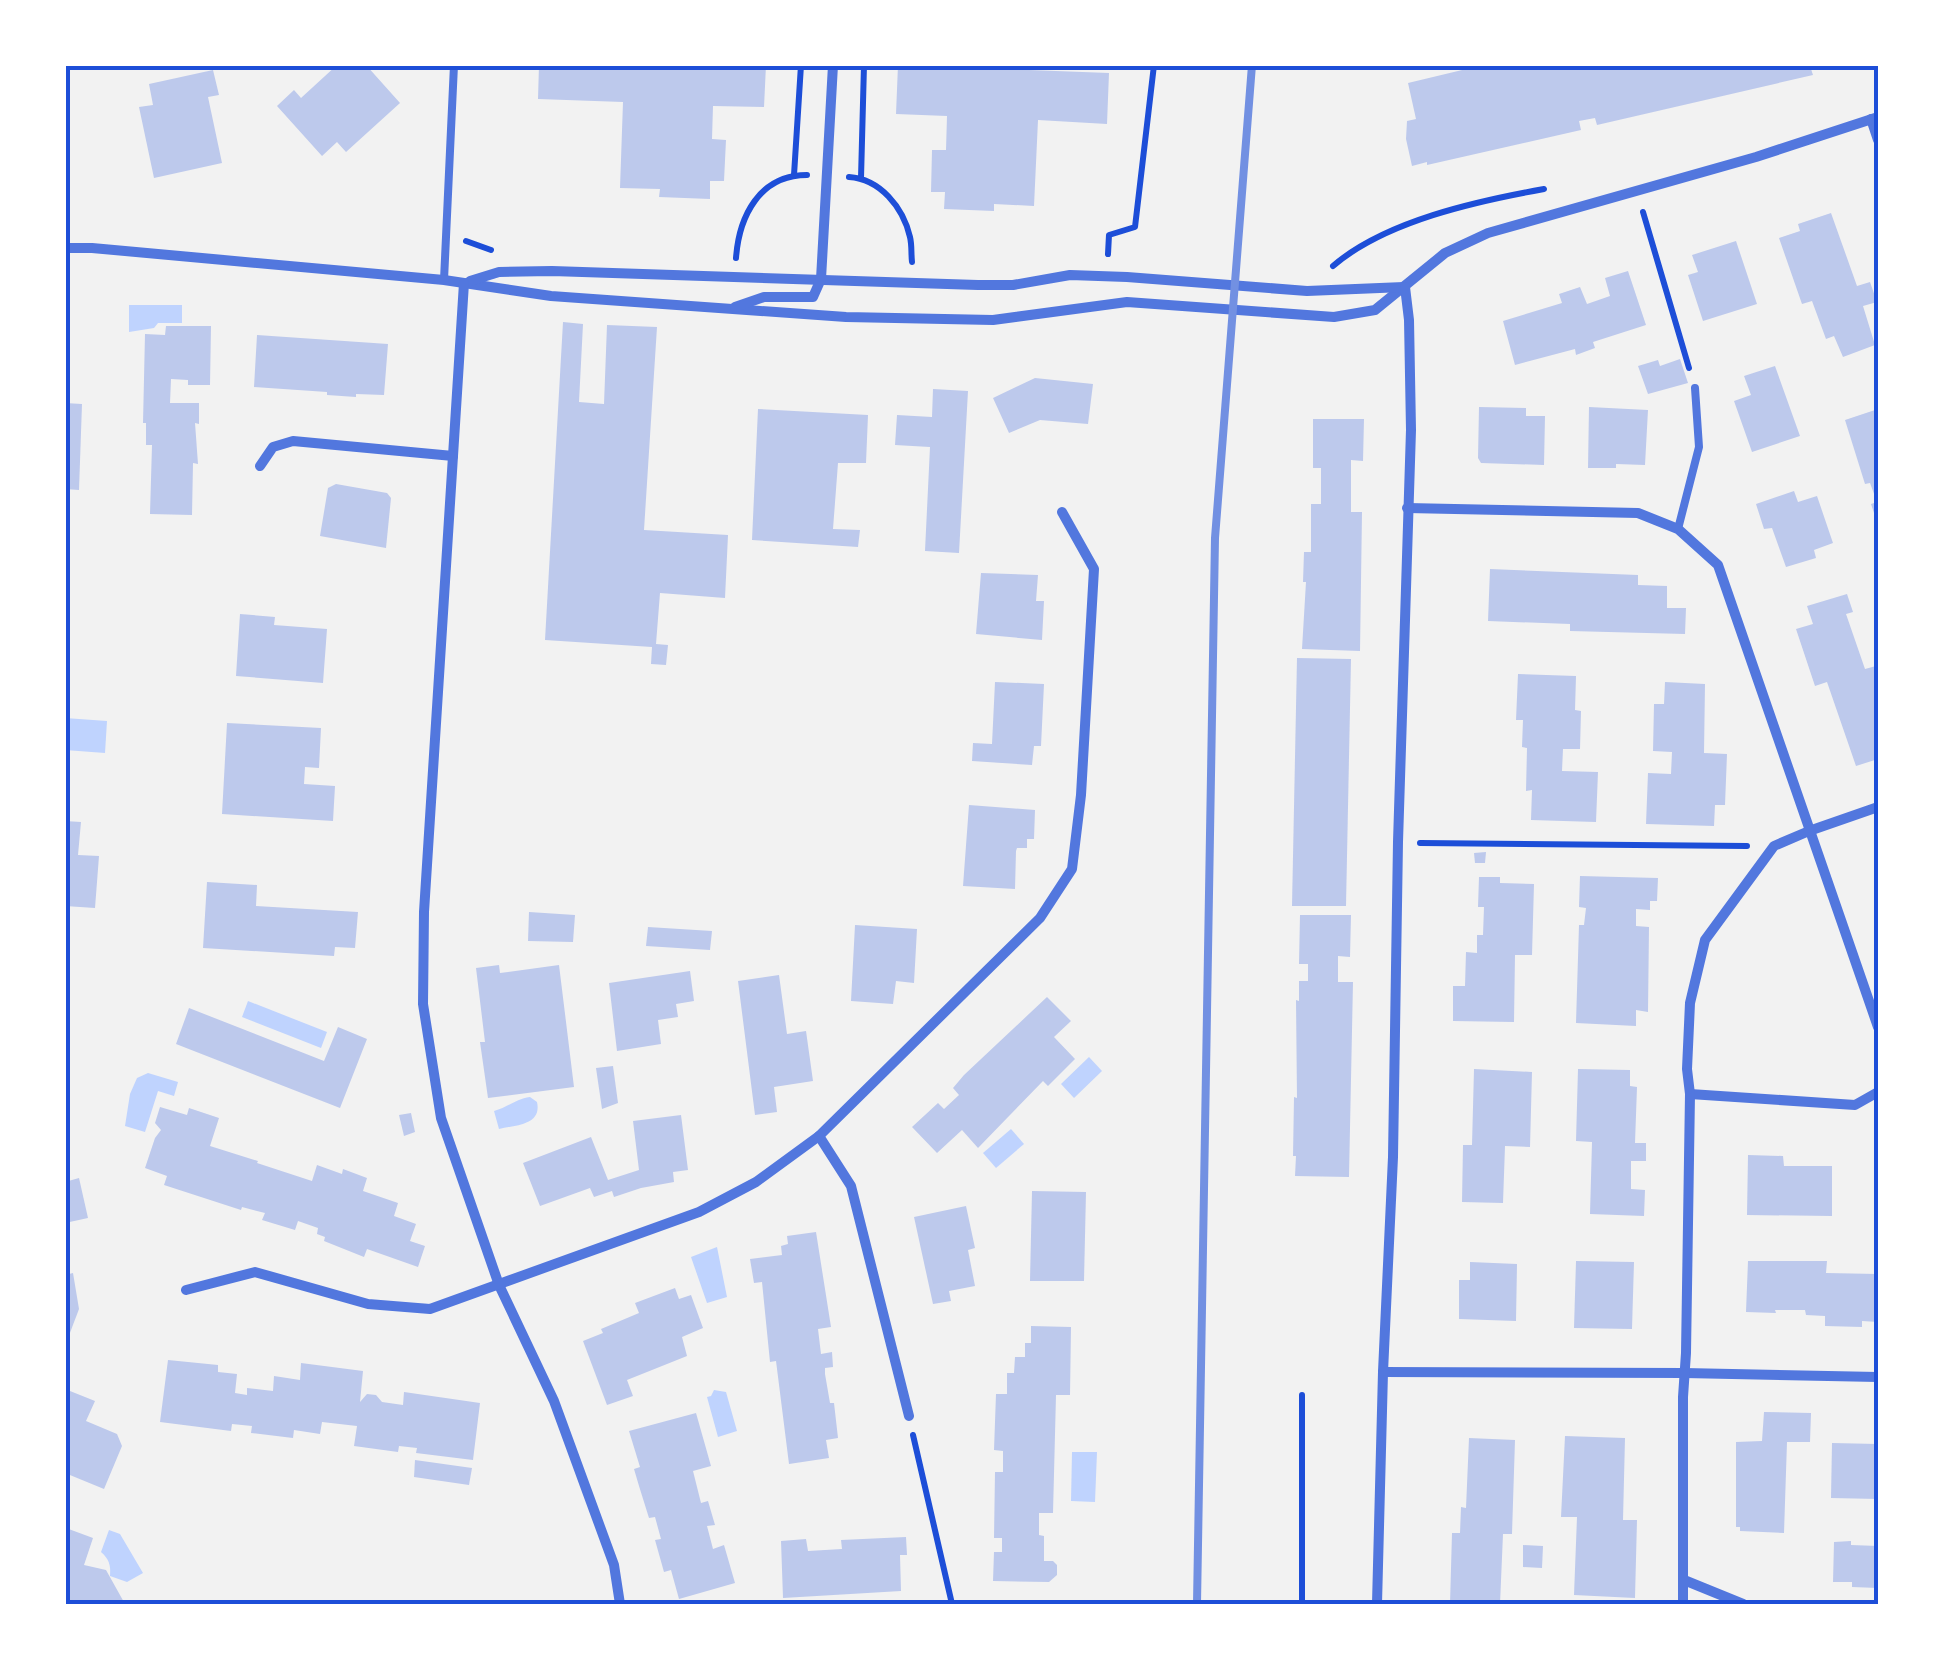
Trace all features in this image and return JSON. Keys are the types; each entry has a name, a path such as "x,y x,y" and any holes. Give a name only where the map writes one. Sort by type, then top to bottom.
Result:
{"street":[{"path":"730,309 764,297 813,297 821,278 834,65"},
{"path":"65,248 444,280 551,296 846,317 993,320 1126,302 1334,317 1375,310 1444,253 1488,233 1756,157 1874,118 1878,140"},
{"path":"464,283 499,272 552,271 1013,285 1070,275 1127,276 1306,291 1405,287"},
{"path":"464,283 424,912 422,1004 441,1118 499,1284 554,1401 614,1565 620,1604"},
{"path":"1377,1604 1393,1157 1411,430 1405,287"},
{"path":"260,466 272,448 293,441 453,456"},
{"path":"1408,508 1638,513 1678,529 1718,565 1878,1027"},
{"path":"186,1290 255,1272 368,1304 430,1309 700,1212 756,1182 818,1136 1040,918 1072,869 1081,795 1094,569 1062,512"},
{"path":"1683,1604 1690,1003 1705,940 1774,846 1878,806"},
{"path":"1690,1094 1855,1105 1878,1092"},
{"path":"818,1136 852,1186 909,1416"},
{"path":"1383,1372 1878,1377"},
{"path":"1684,1580 1744,1604"}],"lane":[{"path":"444,280 454,65"},
{"path":"1678,529 1699,447 1695,388"}],"path":[{"path":"794,175 801,65"},
{"path":"861,178 864,65"},
{"path":"1107,260 1109,235 1135,227 1154,65"},
{"path":"736,260 738,235 748,207 771,186 794,175 861,178 878,185 896,205 910,236 913,283"},
{"path":"1637,191 1695,388"},
{"path":"444,238 472,242 504,254"},
{"path":"1398,842 1774,846"},
{"path":"1302,1396 1302,1604"},
{"path":"909,1416 952,1604"}],"water":[{"path":"129,305 182,305 182,323 158,323 154,328 129,332"},
{"path":"65,718 107,721 105,753 65,750"},
{"path":"248,1001 327,1032 321,1048 242,1017"},
{"path":"1089,1057 1102,1071 1074,1098 1061,1084"},
{"path":"148,1073 178,1082 174,1096 158,1091 145,1132 125,1126 130,1094 137,1078"},
{"path":"530,1097 537,1102 538,1110 532,1120 499,1129 494,1111"},
{"path":"1011,1129 1024,1144 996,1168 983,1153"},
{"path":"717,1247 727,1297 707,1303 691,1257"},
{"path":"714,1390 726,1392 737,1431 718,1437 707,1397"},
{"path":"1072,1452 1097,1452 1095,1502 1071,1501"},
{"path":"109,1530 120,1534 143,1573 127,1582 110,1576 109,1563 101,1552"}],"building":[{"path":"337,65 366,65 400,103 346,152 337,142 322,156 277,106 294,90 301,98"},
{"path":"539,65 766,65 764,107 713,106 712,139 726,140 724,181 710,181 710,199 659,197 660,189 620,188 623,102 538,99"},
{"path":"898,65 1109,73 1107,124 1038,120 1034,206 994,204 994,211 944,209 945,192 931,192 932,150 946,150 947,116 896,114"},
{"path":"1483,65 1823,67 1811,69 1813,75 1597,125 1595,118 1579,121 1581,130 1412,166 1407,121 1416,119 1408,83"},
{"path":"213,70 219,95 208,97 222,163 154,178 139,107 153,105 149,84"},
{"path":"1831,213 1857,286 1870,282 1877,302 1863,306 1875,345 1843,357 1834,336 1826,339 1812,301 1802,304 1779,238 1800,231 1798,224"},
{"path":"1736,241 1757,304 1703,321 1688,275 1698,272 1692,255"},
{"path":"1628,271 1646,325 1593,342 1595,348 1576,355 1575,349 1515,365 1503,321 1562,303 1559,294 1580,287 1587,304 1610,296 1605,278"},
{"path":"563,322 583,324 579,402 604,404 607,325 657,327 644,530 728,535 725,598 660,593 656,644 668,645 666,665 651,664 652,647 545,640"},
{"path":"166,326 211,326 210,385 188,385 188,380 171,379 170,403 199,403 192,515 150,514 152,445 146,445 143,423 145,334 165,335"},
{"path":"257,335 388,344 384,395 356,397 254,387"},
{"path":"1680,359 1688,383 1648,394 1638,366 1658,360 1660,366"},
{"path":"1775,366 1800,436 1752,452 1734,401 1751,395 1744,376"},
{"path":"1035,378 1093,384 1088,424 1040,420 1009,433 993,398"},
{"path":"933,389 968,391 959,553 925,551 930,447 895,445 897,415 932,417"},
{"path":"65,403 82,404 79,490 65,489"},
{"path":"1479,407 1526,408 1526,416 1545,416 1544,465 1481,463"},
{"path":"1589,407 1648,410 1645,465 1588,468"},
{"path":"758,409 868,415 866,463 838,463 833,529 860,530 858,547 752,540"},
{"path":"1878,409 1877,522 1871,504 1877,502 1870,483 1865,484 1845,420"},
{"path":"1313,419 1364,419 1363,461 1351,460 1351,512 1362,512 1360,651 1302,649 1304,552 1311,552 1311,504 1321,504 1321,468 1313,468"},
{"path":"336,484 387,493 391,498 386,548 320,536 328,488"},
{"path":"1794,491 1798,502 1817,496 1833,543 1814,550 1816,558 1786,567 1772,528 1764,529 1756,504"},
{"path":"1490,569 1638,575 1638,585 1667,586 1667,608 1686,608 1685,634 1570,631 1570,624 1488,621"},
{"path":"981,573 1038,575 1036,601 1044,601 1042,640 976,634"},
{"path":"1847,594 1853,612 1846,614 1865,669 1876,666 1878,672 1878,759 1856,766 1827,682 1815,686 1796,629 1813,624 1807,606"},
{"path":"240,614 275,617 274,625 327,629 323,683 236,676"},
{"path":"1297,658 1351,659 1346,906 1292,906"},
{"path":"1518,674 1576,676 1575,710 1581,711 1580,749 1563,749 1562,771 1598,772 1596,822 1531,820 1532,790 1526,791 1523,720 1516,720"},
{"path":"995,682 1044,684 1041,746 1034,746 1032,765 972,761 973,743 992,744"},
{"path":"1665,682 1705,684 1704,753 1727,754 1725,805 1715,805 1714,826 1646,824 1648,773 1671,774 1672,752 1653,751 1654,704 1664,704"},
{"path":"227,723 321,728 319,768 305,767 304,784 335,786 333,821 222,814"},
{"path":"969,805 1035,810 1034,839 1027,839 1027,848 1016,851 1015,889 963,886"},
{"path":"65,821 81,822 78,855 99,856 95,908 65,906"},
{"path":"1486,852 1485,863 1475,863 1474,853"},
{"path":"1580,876 1658,878 1657,901 1650,901 1650,910 1636,909 1636,926 1649,927 1648,1012 1636,1010 1636,1026 1576,1023 1579,925 1584,925 1586,908 1579,907"},
{"path":"1479,877 1500,877 1500,883 1534,884 1532,955 1515,955 1514,1022 1453,1021 1453,986 1465,986 1466,952 1477,953 1477,935 1483,935 1484,907 1478,907"},
{"path":"207,882 257,885 256,906 358,912 355,948 335,947 334,956 203,948"},
{"path":"529,912 575,915 573,942 528,941"},
{"path":"1300,915 1351,915 1350,957 1338,956 1338,982 1353,982 1349,1177 1295,1176 1296,1000 1299,1001 1299,981 1308,981 1308,964 1299,964"},
{"path":"855,925 917,929 914,983 896,981 893,1004 851,1001"},
{"path":"648,927 712,931 710,950 646,946"},
{"path":"499,965 500,973 559,965 574,1087 488,1098 476,968"},
{"path":"690,971 694,1001 676,1004 678,1017 658,1020 661,1044 617,1051 609,983"},
{"path":"779,975 787,1034 806,1031 813,1081 774,1087 777,1112 755,1115 738,981"},
{"path":"1047,997 1071,1021 1054,1037 1075,1059 1048,1086 1043,1081 978,1148 962,1130 937,1153 912,1127 938,1103 944,1109 959,1095 953,1088 964,1075"},
{"path":"189,1008 324,1061 338,1027 367,1039 340,1108 176,1044"},
{"path":"613,1066 618,1103 602,1109 596,1068"},
{"path":"1474,1069 1532,1072 1530,1147 1505,1146 1503,1203 1462,1202 1463,1145 1472,1145"},
{"path":"1578,1069 1630,1070 1630,1086 1637,1087 1635,1143 1646,1143 1646,1161 1631,1161 1631,1189 1645,1190 1644,1216 1590,1214 1592,1142 1576,1141"},
{"path":"160,1107 187,1115 189,1108 219,1118 210,1146 257,1163 312,1181 317,1165 367,1178 363,1191 398,1203 394,1216 416,1224 410,1241 425,1246 418,1267 367,1249 364,1257 324,1241 325,1237 317,1234 318,1228 298,1221 295,1230 262,1220 265,1213 242,1207 241,1210 164,1185 167,1176 145,1168 161,1130 155,1123"},
{"path":"411,1113 415,1132 404,1136 399,1115"},
{"path":"681,1115 688,1170 673,1172 674,1182 614,1197 612,1191 594,1197 590,1188 540,1206 523,1163 591,1137 608,1180 639,1170 633,1121"},
{"path":"1748,1155 1783,1156 1784,1166 1832,1166 1832,1216 1747,1215"},
{"path":"79,1178 88,1218 65,1223 65,1182"},
{"path":"1032,1191 1086,1192 1084,1281 1030,1281"},
{"path":"966,1206 975,1248 968,1250 975,1286 949,1291 951,1301 933,1304 914,1217"},
{"path":"816,1232 831,1327 818,1329 821,1354 832,1352 833,1367 825,1368 825,1374 830,1403 834,1403 838,1438 826,1440 829,1458 789,1464 776,1361 770,1362 762,1282 754,1283 750,1259 782,1255 781,1246 788,1244 787,1236"},
{"path":"1576,1261 1634,1262 1632,1329 1574,1328"},
{"path":"1748,1261 1827,1261 1826,1273 1878,1274 1878,1322 1862,1321 1862,1327 1825,1326 1825,1316 1806,1315 1805,1310 1746,1312"},
{"path":"1470,1262 1517,1264 1516,1321 1459,1319 1459,1280 1470,1280"},
{"path":"73,1273 79,1309 65,1346 65,1275"},
{"path":"675,1288 679,1299 691,1295 703,1328 682,1337 687,1356 627,1380 633,1396 607,1405 583,1341 639,1313 635,1303"},
{"path":"1031,1326 1071,1327 1070,1395 1056,1395 1053,1513 1039,1513 1044,1561 1057,1565 1057,1575 1049,1582 993,1581 994,1552 1002,1552 1002,1538 994,1538 995,1472 1003,1472 1003,1451 994,1450 996,1394 1007,1394 1007,1373 1014,1373 1015,1357 1025,1357 1025,1343 1031,1343"},
{"path":"168,1360 218,1365 218,1372 237,1374 235,1393 247,1395 247,1388 273,1391 274,1376 300,1380 301,1363 363,1371 360,1402 367,1394 376,1395 382,1402 403,1405 404,1392 480,1403 473,1460 416,1453 417,1448 399,1446 398,1452 354,1446 357,1426 322,1422 320,1434 294,1430 293,1438 251,1433 252,1426 232,1424 231,1431 160,1422"},
{"path":"65,1389 95,1401 86,1421 117,1434 122,1446 104,1489 65,1473"},
{"path":"1764,1412 1811,1413 1810,1442 1787,1442 1784,1533 1740,1531 1736,1527 1736,1442 1762,1441"},
{"path":"696,1413 711,1466 693,1471 701,1503 708,1501 715,1525 707,1526 713,1549 724,1545 735,1583 679,1599 671,1570 664,1572 655,1540 661,1539 655,1517 649,1518 639,1486 634,1469 640,1467 629,1431"},
{"path":"1565,1436 1625,1438 1623,1520 1637,1520 1635,1598 1574,1595 1577,1517 1561,1517"},
{"path":"1469,1438 1515,1440 1512,1534 1503,1534 1500,1604 1450,1604 1452,1533 1460,1533 1461,1507 1466,1508"},
{"path":"1832,1443 1878,1444 1878,1499 1831,1498"},
{"path":"415,1460 472,1468 469,1485 414,1477"},
{"path":"66,1528 93,1538 84,1565 106,1570 125,1604 65,1604"},
{"path":"906,1537 907,1555 900,1555 901,1591 783,1598 781,1541 806,1539 808,1551 842,1549 841,1540"},
{"path":"1851,1541 1851,1545 1878,1546 1878,1588 1833,1582 1834,1542"},
{"path":"1523,1545 1543,1546 1542,1568 1523,1567"}],"railway":[{"path":"1197,1604 1215,538 1252,65"}]}
